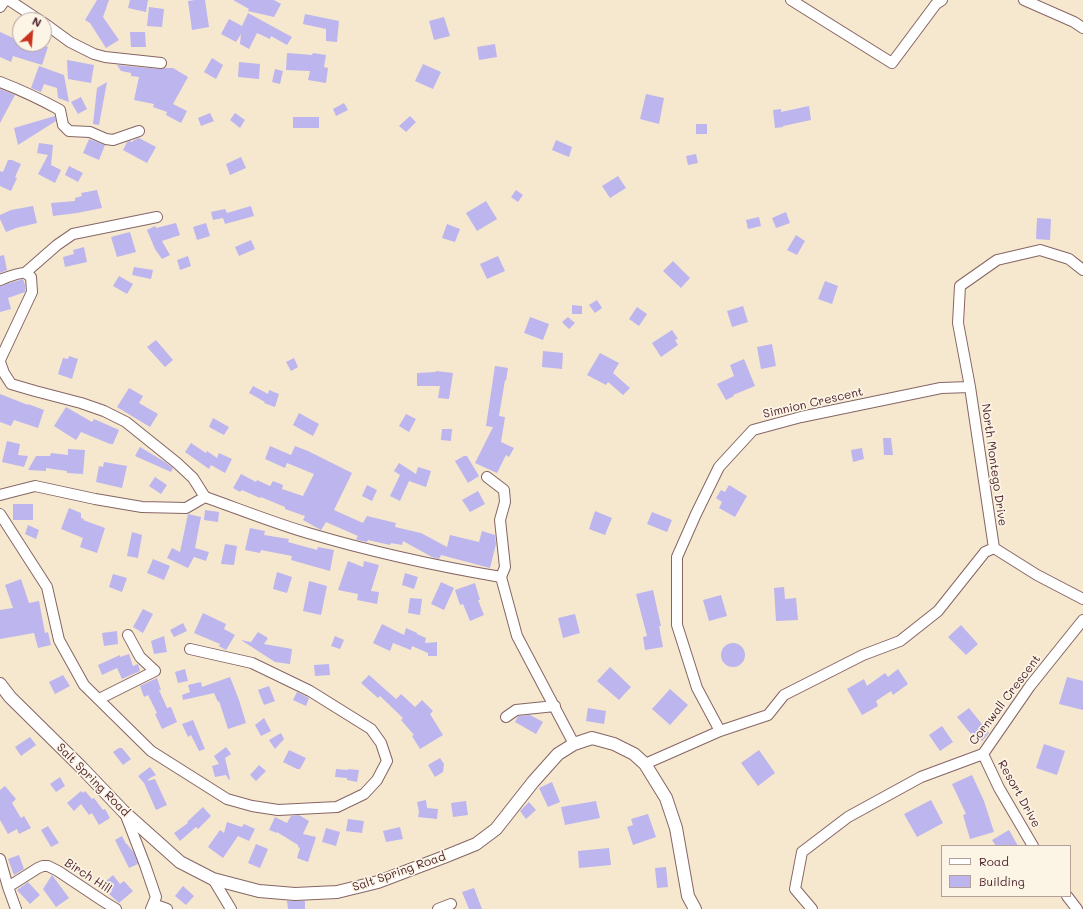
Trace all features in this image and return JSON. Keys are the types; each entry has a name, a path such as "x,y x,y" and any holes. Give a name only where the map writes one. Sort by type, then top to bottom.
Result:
{"street":[{"path":"0,7 5,0"},
{"path":"9,0 27,12"},
{"path":"791,0 892,63 936,4 942,0"},
{"path":"1024,0 1083,28"},
{"path":"52,29 70,42 94,54 105,57 161,63"},
{"path":"0,82 14,87 60,110 63,125 69,131 90,132 106,139 113,140 139,131"},
{"path":"25,273 57,245 73,234 157,217"},
{"name":"North Montego Drive","path":"994,548 970,387 958,323 960,286 997,260 1040,250 1069,259 1083,270"},
{"path":"0,280 19,273 25,273 31,277 32,292 0,361 4,373 11,384 35,392 81,403 104,411 126,422 177,463 193,478 205,497 307,533 358,547 418,562 501,577"},
{"name":"Simnion Crescent","path":"720,731 697,688 676,626 677,557 719,468 753,430 801,417 941,388 970,387"},
{"path":"487,477 504,490 505,502 500,520 505,567 501,577 517,636 574,744"},
{"path":"0,495 35,486 95,500 142,507 186,508 205,497"},
{"path":"0,514 47,587 59,640 84,685 151,751 227,799 252,806 278,810 337,807 364,794 377,780 387,761 381,743 371,729 310,691 252,662 190,650"},
{"path":"645,764 720,731 768,715 784,695 863,655 900,641 938,611 985,552 994,548 1037,575 1083,599"},
{"name":"Cornwall Crescent","path":"812,909 795,888 802,852 848,817 921,777 983,754 1030,686 1083,620"},
{"path":"99,699 154,671 140,657 128,635"},
{"name":"Salt Spring Road","path":"0,684 10,697 124,812 180,862 213,879 259,891 295,894 337,892 378,882 476,844 496,828 558,754 574,744 592,738 614,744 634,754 645,764 666,798 676,828 688,896 695,909"},
{"path":"506,717 516,710 555,706"},
{"name":"Resort Drive","path":"983,754 999,788 1032,845"},
{"path":"124,812 156,897 152,907 167,909"},
{"path":"0,859 16,909"},
{"name":"Birch Hill","path":"8,887 38,868 48,866 116,909"},
{"path":"213,879 231,909"},
{"path":"1068,897 1077,909"},
{"path":"438,909 451,904"}],"building":[{"path":"97,0 109,0 103,17 119,40 106,48 90,23 85,20"},
{"path":"130,0 148,0 146,12 128,8"},
{"path":"205,0 209,27 192,30 188,1"},
{"path":"233,0 274,0 281,4 274,17 248,11 249,9"},
{"path":"149,7 164,9 162,27 147,26"},
{"path":"248,13 292,37 287,45 271,36 270,39 257,33 249,49 240,44 241,34 236,42 221,34 229,19 242,26"},
{"path":"305,14 339,21 337,42 326,41 326,29 303,24"},
{"path":"444,17 450,36 434,40 429,21"},
{"path":"0,32 12,37 12,52 46,52 42,65 13,56 11,62 0,57"},
{"path":"130,32 145,32 146,47 131,47"},
{"path":"495,44 497,57 479,60 477,47"},
{"path":"287,53 312,55 313,53 326,55 324,67 328,68 326,83 308,80 310,71 286,70"},
{"path":"212,58 223,65 216,79 204,72"},
{"path":"67,60 94,65 91,83 68,79"},
{"path":"239,62 260,64 259,79 238,77"},
{"path":"423,64 441,72 433,89 415,81"},
{"path":"117,65 160,69 173,68 188,77 173,104 187,111 181,123 166,115 167,112 153,107 154,104 134,100 139,77 131,76 131,73 121,71"},
{"path":"39,66 64,75 69,102 58,98 57,88 44,84 41,92 31,88"},
{"path":"275,69 283,71 280,84 272,82"},
{"path":"107,82 99,125 93,124 97,88"},
{"path":"0,89 15,95 0,123"},
{"path":"646,94 664,98 659,124 640,119"},
{"path":"81,97 87,109 78,114 71,102"},
{"path":"344,103 348,110 336,116 333,109"},
{"path":"809,106 811,120 775,128 773,110 781,109 781,112"},
{"path":"210,113 214,121 201,126 198,118"},
{"path":"235,113 245,120 240,128 230,120"},
{"path":"55,116 56,121 18,145 14,128"},
{"path":"410,116 416,122 406,132 399,126"},
{"path":"293,117 319,117 319,128 293,128"},
{"path":"696,124 707,124 707,134 696,134"},
{"path":"139,138 156,147 147,163 123,150 127,142 132,142"},
{"path":"89,139 105,145 99,160 83,153"},
{"path":"556,140 572,147 569,157 552,150"},
{"path":"39,143 53,145 51,165 61,170 55,183 38,174 48,155 37,153"},
{"path":"696,154 698,163 688,165 686,156"},
{"path":"241,157 246,168 230,175 226,164"},
{"path":"8,160 21,164 11,191 0,186 0,171 3,172"},
{"path":"69,166 83,173 78,182 65,175"},
{"path":"618,176 626,188 610,198 602,186"},
{"path":"97,190 102,208 53,216 51,203 75,201 75,198 82,196 81,193"},
{"path":"516,190 523,195 518,202 511,197"},
{"path":"486,201 497,219 477,231 466,213"},
{"path":"33,206 37,223 6,232 0,219 0,215 11,210"},
{"path":"251,206 254,216 225,224 223,218 213,220 211,212 225,209 227,213"},
{"path":"786,212 790,223 776,228 772,218"},
{"path":"759,217 761,226 748,229 746,220"},
{"path":"1037,218 1051,219 1050,240 1036,239"},
{"path":"176,223 180,235 162,241 170,255 162,259 155,249 147,230 155,226 156,228"},
{"path":"206,223 210,236 197,240 193,227"},
{"path":"447,224 460,229 455,242 442,238"},
{"path":"130,232 136,252 117,257 111,237"},
{"path":"796,235 805,241 797,255 787,250"},
{"path":"251,240 255,249 239,256 235,247"},
{"path":"84,247 87,262 65,267 63,257 74,254 73,250"},
{"path":"4,255 7,270 0,273 0,256"},
{"path":"188,256 191,266 180,270 177,260"},
{"path":"498,256 505,271 487,279 480,264"},
{"path":"673,261 690,278 681,288 663,271"},
{"path":"134,267 153,270 151,279 132,275"},
{"path":"119,276 133,284 127,294 113,286"},
{"path":"23,279 25,292 8,298 11,309 0,312 0,286"},
{"path":"825,281 838,286 832,304 818,299"},
{"path":"597,300 602,308 595,313 589,305"},
{"path":"572,305 582,306 582,314 572,314"},
{"path":"743,306 748,322 732,327 727,311"},
{"path":"637,307 647,314 639,326 629,319"},
{"path":"530,317 549,324 543,340 524,333"},
{"path":"568,317 575,323 569,329 562,322"},
{"path":"672,330 678,339 675,340 678,345 661,357 652,343"},
{"path":"156,340 173,360 165,367 147,347"},
{"path":"772,344 776,366 761,369 757,347"},
{"path":"543,351 563,353 562,369 542,367"},
{"path":"600,353 619,363 613,373 630,388 623,395 608,382 606,385 587,375"},
{"path":"69,356 78,359 72,379 58,374 63,358 68,359"},
{"path":"294,358 298,367 291,371 286,362"},
{"path":"744,359 755,386 733,395 734,396 726,400 717,384 734,376 730,365"},
{"path":"495,366 508,368 499,416 505,417 501,442 514,448 509,457 506,455 497,473 475,463 493,427 486,426"},
{"path":"436,371 453,373 449,399 438,398 440,386 417,386 417,373"},
{"path":"253,386 268,394 269,390 279,394 275,407 264,403 265,402 249,393"},
{"path":"129,388 143,396 139,403 158,414 150,427 117,407"},
{"path":"0,394 44,410 38,428 14,420 11,426 0,422"},
{"path":"66,407 92,422 94,419 119,430 113,444 81,432 76,440 54,426"},
{"path":"299,413 319,424 313,436 293,425"},
{"path":"406,414 416,419 409,432 399,426"},
{"path":"213,418 229,427 224,435 209,427"},
{"path":"442,429 452,429 451,441 441,440"},
{"path":"883,438 891,438 893,455 884,455"},
{"path":"7,441 20,444 18,455 28,456 24,467 2,462"},
{"path":"191,443 217,458 219,453 232,459 225,473 211,465 209,469 185,452"},
{"path":"270,446 291,455 295,446 352,473 334,510 363,523 367,516 396,523 395,527 421,533 447,547 450,535 479,542 482,531 495,535 496,544 490,568 441,555 439,559 432,557 403,541 402,545 391,543 390,545 368,540 367,542 358,540 356,539 358,536 326,522 321,530 303,520 305,516 285,509 285,507 261,497 260,498 242,490 240,492 233,488 241,474 256,482 257,480 270,486 273,481 283,485 282,489 303,496 314,474 287,463 285,468 265,459"},
{"path":"140,447 173,468 171,472 135,456"},
{"path":"862,448 864,459 853,462 851,450"},
{"path":"68,449 85,450 83,474 67,473 67,471 46,468 46,471 28,470 36,456 50,456 51,453 68,455"},
{"path":"467,456 479,476 468,483 455,461"},
{"path":"104,462 127,466 122,488 96,482 99,466 103,467"},
{"path":"399,463 416,474 418,467 431,471 426,487 409,481 400,501 390,496 400,475 394,471"},
{"path":"155,477 167,485 161,494 149,486"},
{"path":"367,485 377,490 372,501 362,496"},
{"path":"729,485 747,496 735,517 719,508 722,502 716,498 721,490 725,492"},
{"path":"478,491 485,504 470,512 462,500"},
{"path":"13,504 33,504 33,520 13,520"},
{"path":"69,508 81,513 81,518 84,519 83,520 105,528 97,553 80,547 83,538 61,529"},
{"path":"205,510 219,512 218,522 204,520"},
{"path":"595,511 612,518 605,535 589,529"},
{"path":"652,512 672,520 667,532 647,524"},
{"path":"188,514 201,517 195,548 209,552 206,561 194,557 188,568 167,558 172,548 180,552"},
{"path":"28,525 39,530 36,539 25,534"},
{"path":"250,528 265,531 264,535 289,539 288,542 317,550 318,547 334,550 330,571 291,560 292,556 261,550 260,553 245,550"},
{"path":"132,532 142,535 138,558 127,556"},
{"path":"225,544 237,546 234,565 221,564"},
{"path":"153,559 170,566 164,580 147,573"},
{"path":"348,561 363,567 364,561 379,565 371,591 379,592 377,604 357,600 358,594 338,590"},
{"path":"277,572 292,577 287,593 273,589"},
{"path":"405,573 418,577 414,589 402,585"},
{"path":"113,574 127,578 122,592 109,587"},
{"path":"21,579 29,603 39,601 45,633 48,632 51,645 38,648 34,633 0,639 0,610 13,608 5,585"},
{"path":"309,581 327,586 321,615 303,611"},
{"path":"441,582 454,588 444,610 431,604"},
{"path":"475,583 480,600 478,600 484,615 470,621 463,604 460,605 455,590"},
{"path":"784,587 785,599 796,598 798,620 776,621 774,588"},
{"path":"653,590 661,626 659,626 663,647 645,650 643,637 647,636 636,594"},
{"path":"721,595 727,616 709,621 703,600"},
{"path":"410,598 422,599 420,615 408,613"},
{"path":"143,609 153,614 143,633 133,627"},
{"path":"203,613 226,624 224,629 235,635 226,650 219,646 220,644 194,633"},
{"path":"575,614 580,633 563,638 558,618"},
{"path":"183,623 187,631 174,637 170,630"},
{"path":"382,624 404,635 406,628 426,638 425,643 437,642 437,656 428,656 428,653 412,646 411,650 393,643 390,651 373,643"},
{"path":"961,625 978,644 966,655 948,637"},
{"path":"117,631 118,644 104,646 102,633"},
{"path":"258,632 268,638 264,644 292,649 290,664 275,662 241,640 251,642"},
{"path":"164,636 167,652 154,654 151,641"},
{"path":"335,636 344,640 340,649 331,646"},
{"path":"733,643 741,647 745,655 741,663 733,667 725,663 721,655 725,647"},
{"path":"129,654 133,666 138,664 140,671 122,679 117,668 102,675 98,665 120,655 120,657"},
{"path":"329,664 330,675 315,676 314,665"},
{"path":"610,667 631,687 619,700 597,681"},
{"path":"185,669 188,681 178,683 175,672"},
{"path":"898,669 908,684 893,695 891,691 876,701 878,706 862,715 847,689 864,679 867,686 885,673 888,677"},
{"path":"63,675 70,686 55,694 49,682"},
{"path":"369,675 396,699 401,694 415,707 422,700 433,711 430,714 443,735 420,749 412,736 414,735 401,720 403,718 380,696 378,698 361,683"},
{"path":"230,677 246,723 228,729 219,701 218,702 214,693 183,700 182,695 190,692 188,685 201,682 202,687"},
{"path":"1067,677 1083,681 1083,710 1059,704"},
{"path":"157,678 161,690 159,690 167,708 171,707 177,722 162,729 155,714 157,713 148,695 144,697 140,686"},
{"path":"269,686 275,701 264,705 258,690"},
{"path":"670,689 688,705 670,725 652,709"},
{"path":"297,692 309,698 306,706 293,700"},
{"path":"588,708 606,711 604,724 586,721"},
{"path":"969,708 989,733 982,741 973,733 971,734 957,717"},
{"path":"530,715 543,722 536,734 515,722 518,716"},
{"path":"264,718 271,731 261,736 255,725"},
{"path":"193,720 205,749 199,751 191,735 188,737 182,724"},
{"path":"942,726 953,742 940,751 929,735"},
{"path":"281,733 284,739 275,749 269,740"},
{"path":"30,737 36,745 21,756 15,747"},
{"path":"1044,744 1065,751 1057,775 1036,768"},
{"path":"226,747 231,754 225,758 229,780 226,775 215,777 212,766 219,764 214,756"},
{"path":"119,748 122,748 131,759 123,765 113,752"},
{"path":"289,750 306,758 300,769 283,762"},
{"path":"759,750 775,773 758,786 741,763"},
{"path":"440,758 444,764 443,772 435,777 428,765"},
{"path":"259,765 266,771 256,781 250,775"},
{"path":"150,767 156,775 147,781 155,779 167,805 156,810 144,783 138,776"},
{"path":"336,769 359,770 357,782 347,780 347,778 335,777"},
{"path":"972,775 984,801 994,832 970,839 963,815 966,814 952,784"},
{"path":"60,777 65,786 56,792 50,784"},
{"path":"552,782 560,802 548,807 539,788"},
{"path":"5,786 16,799 12,803 21,818 24,816 31,828 19,834 17,829 8,834 0,820 0,790"},
{"path":"81,791 83,793 85,791 92,799 94,798 103,810 105,809 110,818 99,825 92,813 89,815 81,804 74,811 67,803"},
{"path":"426,800 427,808 438,809 437,819 418,817 419,812 417,802"},
{"path":"931,800 943,823 917,837 904,814"},
{"path":"466,801 468,815 453,817 451,803"},
{"path":"596,801 600,818 565,825 561,807"},
{"path":"529,802 536,810 526,819 520,811"},
{"path":"203,807 211,816 198,829 196,827 180,841 174,833 188,823 187,822"},
{"path":"648,814 656,837 633,845 627,827 633,825 631,819"},
{"path":"299,815 309,821 303,834 316,837 308,862 297,858 300,848 298,845 277,832 269,830 275,817 287,823 291,816"},
{"path":"348,819 364,821 362,833 346,831"},
{"path":"227,822 242,827 244,824 255,829 249,841 238,836 223,858 208,847 220,830 224,833"},
{"path":"48,826 59,843 51,847 41,830"},
{"path":"400,827 403,839 386,842 383,831"},
{"path":"326,828 340,832 336,846 322,842"},
{"path":"1009,830 1017,845 995,845 992,840"},
{"path":"122,836 126,844 134,853 138,864 129,868 115,840"},
{"path":"256,844 268,849 260,868 248,863"},
{"path":"609,848 611,865 579,868 578,851"},
{"path":"19,855 24,869 14,875 8,859"},
{"path":"666,867 668,887 657,888 655,868"},
{"path":"52,875 69,898 56,907 43,889"},
{"path":"113,875 120,884 124,881 133,891 119,903 109,894 112,891 105,882"},
{"path":"28,882 40,895 30,904 17,890"},
{"path":"183,886 194,896 186,905 175,896"},
{"path":"474,888 482,909 469,909 462,892"},
{"path":"287,901 305,901 305,909 288,909"}]}
